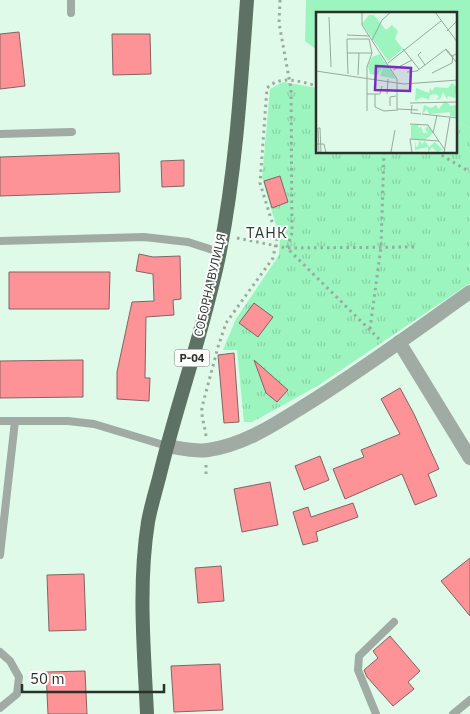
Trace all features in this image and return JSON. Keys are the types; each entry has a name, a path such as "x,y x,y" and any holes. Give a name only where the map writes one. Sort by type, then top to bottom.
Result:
{"main road":[{"name":"СОБОРНА ВУЛИЦЯ","path":"147,714 142,588 148,520 212,288 220,252 239,108 247,0"}],"street":[{"path":"167,446 206,451 222,448 270,427 330,390 470,292"},
{"path":"395,346 470,458"}],"lane":[{"path":"71,0 71,13"},
{"path":"0,134 72,132"},
{"path":"0,240 144,237 188,242 220,252"},
{"path":"0,421 68,421 94,424 167,446"},
{"path":"0,555 15,421"},
{"path":"376,714 358,670 360,656 394,622"},
{"path":"0,652 10,661 19,677 17,694 0,708"},
{"path":"453,714 470,700"}],"path":[{"path":"280,0 279,23 291,89 292,233 287,248"},
{"path":"206,474 205,427 202,424 201,416 220,339 226,324 273,258 276,246 277,238 260,183 267,88 272,83 289,79 316,86"},
{"path":"370,330 381,248 384,154"},
{"path":"439,154 470,172"},
{"path":"222,236 287,248 414,247"},
{"path":"287,248 370,330 395,346"}],"green space":[{"path":"306,0 470,0 470,128 458,123 458,12 316,12 316,49 305,41"},
{"path":"283,82 316,88 316,154 458,154 458,123 470,128 470,283 319,385 252,422 244,422 237,350 223,350 236,319 279,255 280,239 262,178 270,89"}],"building":[{"path":"19,32 25,86 0,89 0,34"},
{"path":"112,34 150,34 151,74 113,75"},
{"path":"119,153 120,192 0,196 0,157"},
{"path":"184,160 184,186 162,187 161,161"},
{"path":"280,176 288,202 272,208 264,181"},
{"path":"139,254 153,257 180,256 181,299 173,300 174,315 146,317 145,378 150,378 149,401 117,399 117,372 132,302 154,301 153,274 136,271"},
{"path":"9,272 110,272 109,309 9,309"},
{"path":"254,303 273,317 258,337 239,323"},
{"path":"234,353 239,422 224,423 218,355"},
{"path":"83,360 83,397 0,398 0,361"},
{"path":"254,360 288,390 277,402 266,393"},
{"path":"400,388 439,469 428,474 437,496 415,505 402,474 345,499 333,469 364,457 361,450 400,434 381,399"},
{"path":"320,456 329,480 304,490 295,466"},
{"path":"270,482 278,525 242,532 234,489"},
{"path":"353,503 358,517 316,532 318,541 303,545 293,512 308,507 311,517"},
{"path":"470,558 470,616 441,581"},
{"path":"221,566 224,601 198,603 195,568"},
{"path":"84,574 86,630 49,631 47,575"},
{"path":"390,636 420,671 408,682 414,689 393,706 367,677 364,670 378,658 373,651"},
{"path":"220,664 223,710 174,712 171,666"},
{"path":"85,671 87,714 48,714 46,672"}],"district":[{"name":"ТАНК","path":"267,233"}]}
